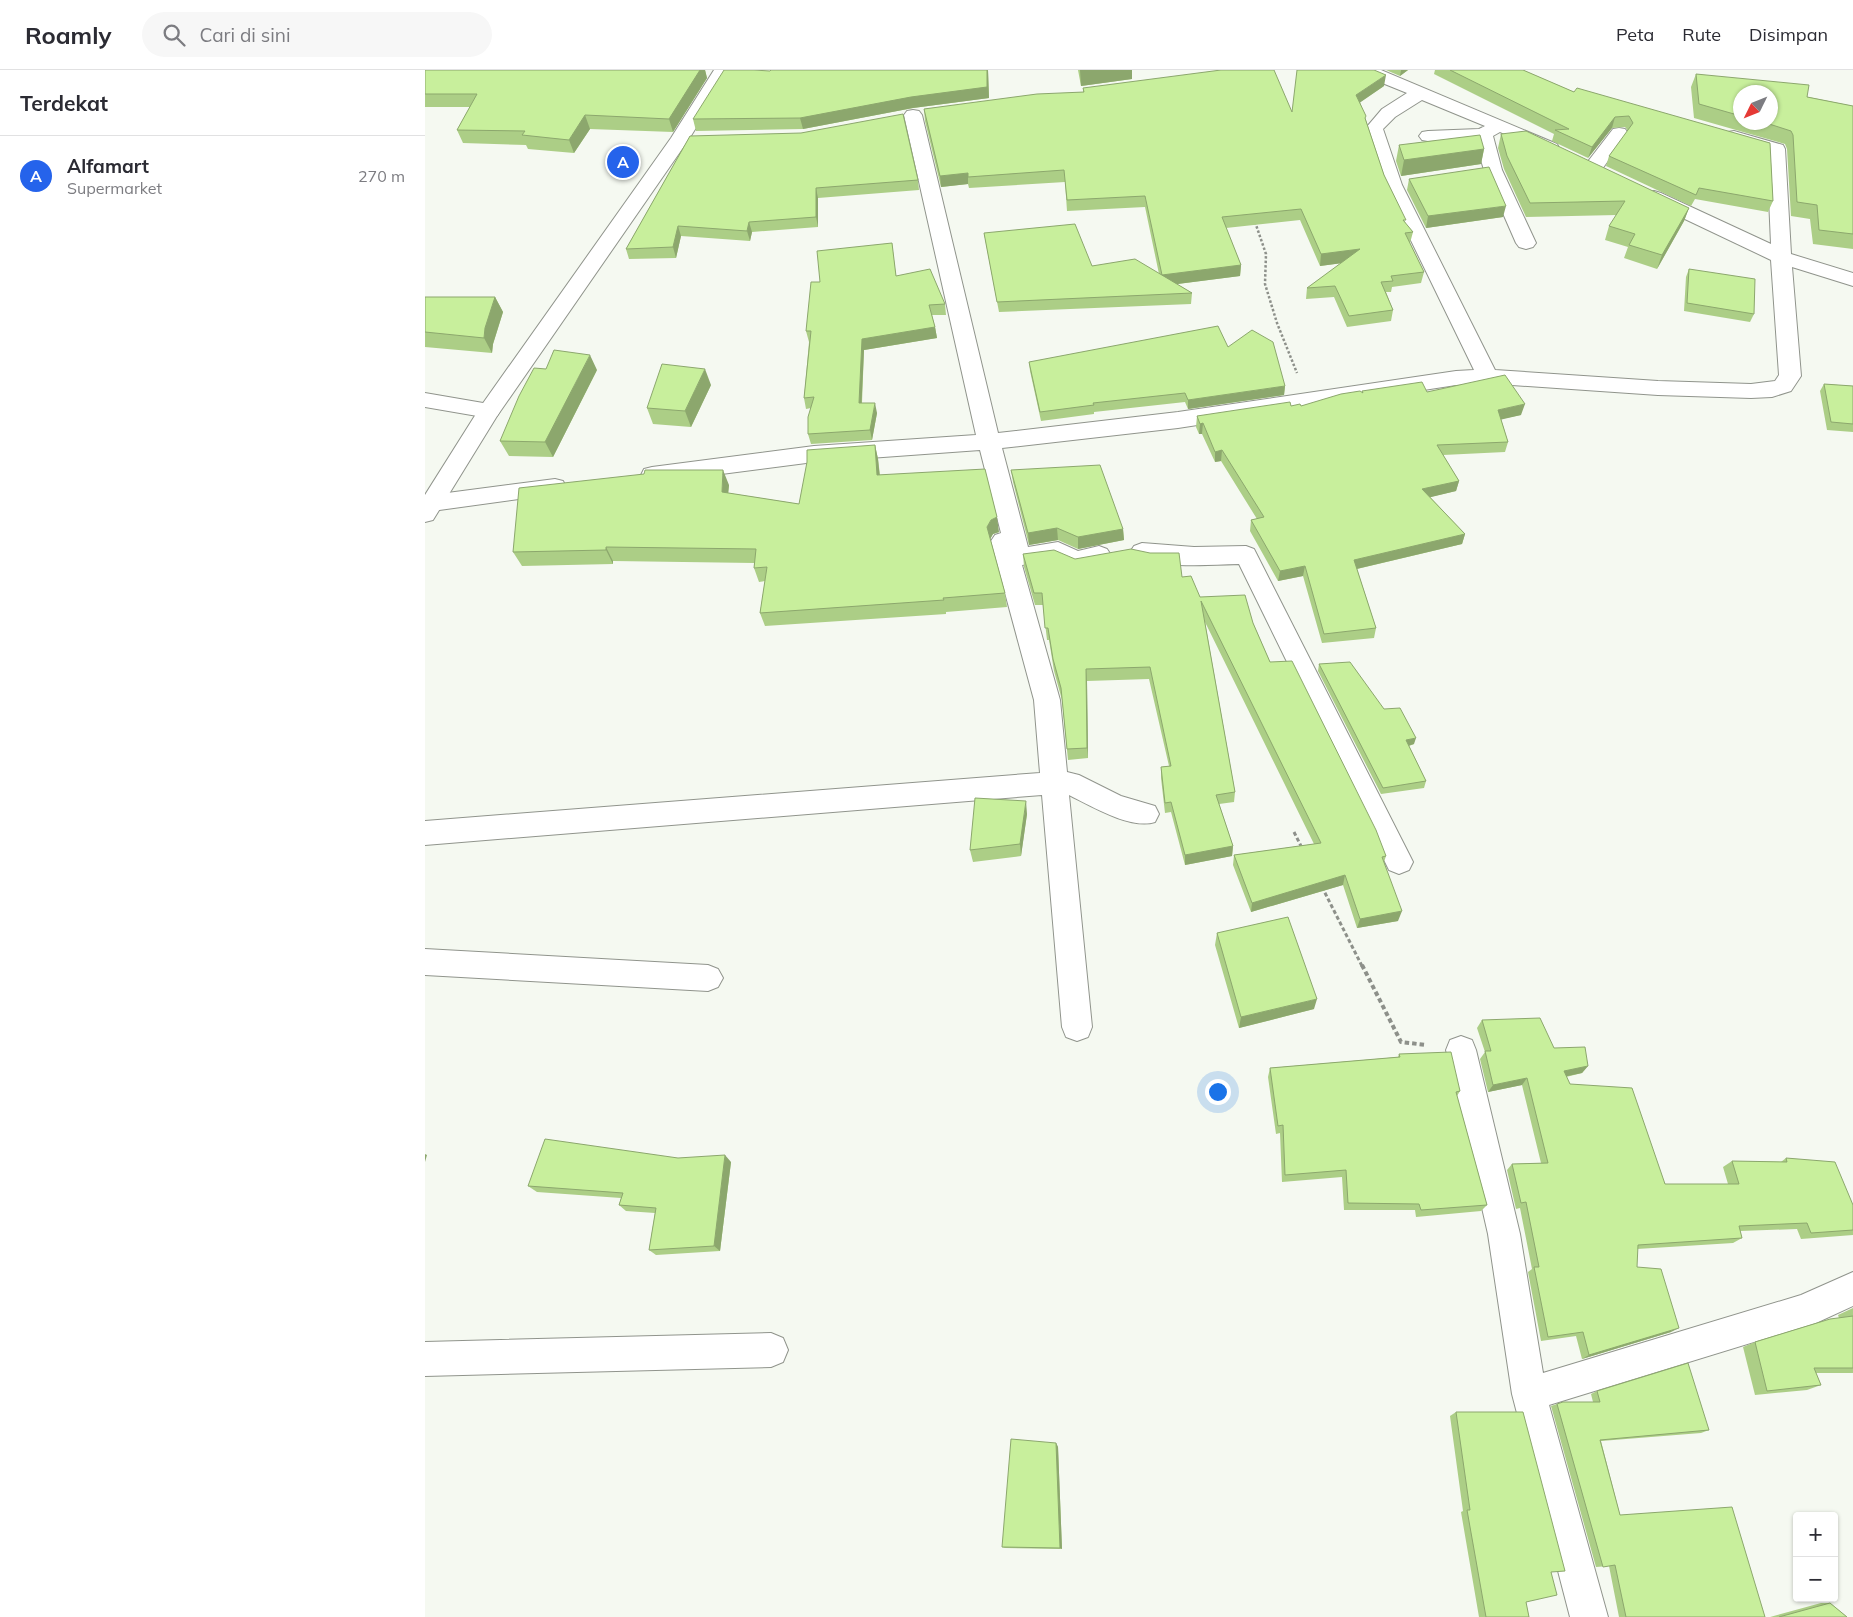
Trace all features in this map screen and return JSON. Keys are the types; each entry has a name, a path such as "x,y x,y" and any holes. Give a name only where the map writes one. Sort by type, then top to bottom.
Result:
{"street":[{"path":"429,509 489,411 689,138 723,70"},
{"path":"1366,70 1499,125 1611,176"},
{"path":"1421,93 1395,107 1379,120 1374,129 1402,184 1488,378"},
{"path":"914,115 982,442 1047,700 1077,1027"},
{"path":"1428,136 1483,134 1499,125"},
{"path":"628,478 814,454 982,442 1178,420 1308,402 1457,378 1726,391 1771,390 1783,386 1790,376 1781,257 1776,148 1715,130"},
{"path":"1579,162 1619,133"},
{"path":"1483,134 1484,171 1526,243"},
{"path":"1637,189 1781,257 1853,280"},
{"path":"425,400 489,411"},
{"path":"982,442 1019,558 1058,551 1075,560 1131,550 1150,554 1194,556 1245,555 1399,862"},
{"path":"429,509 579,484"},
{"path":"425,833 1055,783 1070,784 1113,806 1145,814"},
{"path":"425,962 708,978"},
{"path":"1461,1050 1504,1234 1529,1394 1589,1617"},
{"path":"1529,1394 1804,1311 1853,1289"},
{"path":"425,1359 771,1350"}],"path":[{"path":"1254,219 1266,254 1265,284 1277,323 1308,402"},
{"path":"1294,832 1303,850"},
{"path":"1321,884 1401,1042 1461,1050"}],"building":[{"path":"425,70 700,70 669,119 585,115 569,140 522,135 525,131 457,130 477,94 425,94"},
{"path":"724,70 987,70 987,87 911,97 800,118 693,119"},
{"path":"1221,70 1274,70 1292,112 1297,70 1374,70 1386,75 1356,95 1366,116 1365,118 1384,175 1406,220 1403,220 1413,232 1405,233 1424,272 1391,276 1393,281 1381,282 1393,310 1349,316 1335,286 1307,288 1360,249 1321,254 1301,209 1222,217 1241,265 1162,275 1145,196 1067,200 1064,170 968,177 968,173 940,176 924,109 1037,94 1084,92 1083,88"},
{"path":"1450,70 1523,70 1574,92 1577,88 1770,143 1773,201 1699,188 1696,195 1609,156 1633,123 1629,116 1615,117 1592,147 1555,130 1569,129"},
{"path":"1696,74 1809,85 1807,97 1853,106 1853,234 1819,230 1817,205 1797,202 1793,135 1791,131 1778,127 1778,85 1733,85 1733,114 1699,104"},
{"path":"903,114 918,180 816,188 816,217 749,222 747,231 678,226 673,247 626,249 690,136 801,133"},
{"path":"1526,131 1689,208 1662,255 1629,245 1635,234 1609,226 1625,201 1530,203 1507,156 1501,134"},
{"path":"1480,135 1484,149 1404,160 1399,145"},
{"path":"1489,167 1506,206 1428,216 1409,179"},
{"path":"1075,224 1092,266 1135,259 1192,293 997,302 984,233"},
{"path":"892,243 896,276 930,269 945,304 929,305 935,327 862,339 859,403 875,403 870,430 808,434 808,417 814,397 804,398 811,331 806,331 811,282 820,282 817,251"},
{"path":"1689,269 1755,279 1754,314 1687,303"},
{"path":"425,297 495,297 485,328 484,338 425,332"},
{"path":"1218,326 1228,347 1252,330 1273,342 1285,386 1188,400 1185,393 1093,403 1094,405 1040,412 1029,362"},
{"path":"554,350 590,355 545,442 500,441 519,396 534,368 546,369"},
{"path":"662,364 705,369 685,411 647,408"},
{"path":"1505,375 1525,404 1498,410 1508,442 1437,445 1459,481 1422,489 1465,534 1354,560 1376,628 1324,634 1305,566 1280,571 1251,520 1264,517 1222,450 1215,452 1203,423 1200,424 1197,416 1290,402 1291,406 1300,404 1301,406 1341,394 1360,391 1363,393 1362,391 1422,382 1427,392"},
{"path":"1824,384 1853,386 1853,424 1831,422"},
{"path":"875,445 877,475 985,469 997,517 991,520 987,527 1005,593 943,598 944,600 760,613 767,567 754,568 756,549 606,547 606,550 513,552 519,488 644,474 645,470 723,470 722,492 799,504 807,462 807,450"},
{"path":"1100,465 1123,529 1078,537 1057,528 1028,533 1011,470"},
{"path":"1131,549 1150,553 1179,553 1182,577 1191,576 1200,597 1245,595 1253,623 1270,662 1292,661 1376,830 1386,856 1382,857 1402,911 1360,919 1345,875 1252,903 1234,855 1321,843 1201,601 1235,792 1216,795 1233,846 1185,855 1171,802 1165,803 1161,767 1171,766 1150,667 1086,669 1087,748 1067,749 1061,688 1053,659 1048,628 1045,628 1042,593 1034,593 1023,554 1054,550 1075,559"},
{"path":"1350,662 1384,709 1400,708 1416,738 1406,740 1426,781 1383,788 1319,664"},
{"path":"975,798 1026,801 1020,844 970,850"},
{"path":"1288,917 1317,999 1241,1017 1217,933"},
{"path":"1540,1018 1554,1048 1585,1047 1588,1066 1564,1071 1570,1084 1632,1088 1665,1184 1739,1184 1732,1161 1787,1162 1786,1158 1835,1162 1853,1205 1853,1230 1811,1233 1807,1223 1739,1226 1742,1238 1638,1245 1637,1267 1661,1269 1679,1328 1589,1355 1583,1332 1548,1337 1534,1267 1539,1267 1526,1202 1521,1203 1512,1164 1548,1163 1527,1078 1493,1085 1485,1051 1491,1051 1482,1020"},
{"path":"1451,1052 1460,1091 1456,1092 1487,1205 1421,1210 1419,1204 1348,1203 1346,1170 1285,1175 1283,1125 1278,1126 1270,1068 1400,1057 1399,1054"},
{"path":"545,1139 678,1158 725,1155 714,1246 649,1250 656,1208 619,1205 623,1193 528,1186"},
{"path":"1853,1316 1853,1368 1814,1368 1821,1385 1767,1391 1755,1342 1830,1319"},
{"path":"1688,1363 1709,1430 1600,1440 1620,1515 1732,1507 1765,1617 1626,1617 1615,1565 1603,1567 1557,1404 1563,1402 1600,1402 1597,1391"},
{"path":"1456,1412 1523,1412 1565,1571 1551,1572 1557,1595 1526,1602 1529,1617 1486,1617 1467,1510 1470,1510"},
{"path":"1011,1439 1056,1443 1060,1548 1002,1547"},
{"path":"1830,1603 1847,1617 1779,1617"}],"place":[{"name":"Alfamart","path":"623,162"}]}
